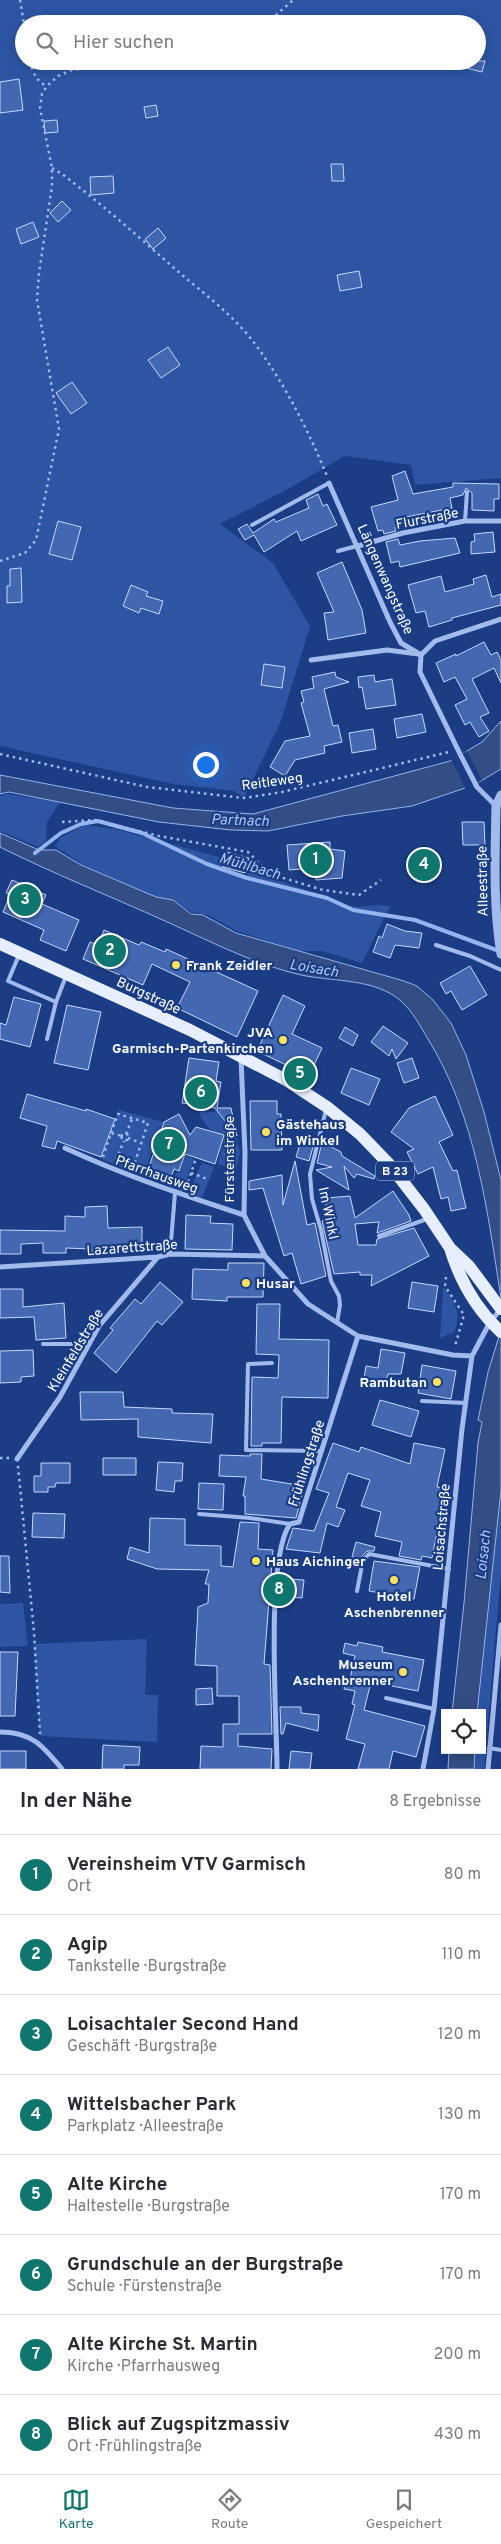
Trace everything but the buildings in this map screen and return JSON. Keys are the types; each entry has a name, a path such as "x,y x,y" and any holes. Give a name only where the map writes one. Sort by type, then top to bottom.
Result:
{"main road":[{"name":"Burgstraße","path":"0,944 67,973 241,1056 286,1080 327,1107 360,1134 389,1164 450,1248 470,1266 501,1309"},
{"name":"Burgstraße","path":"450,1248 457,1274 490,1322"},
{"name":"B 23","path":"490,1322 501,1332"}],"street":[{"name":"Längenwangstraße","path":"329,483 390,622 401,642 421,655"},
{"name":"Flurstraße","path":"358,546 403,533 465,521 501,521"},
{"path":"501,619 435,641 421,655 420,672 477,787 496,806 501,795"},
{"path":"312,660 387,650 421,655"},
{"name":"Alleestraße","path":"496,806 494,887 496,928 501,954"},
{"name":"Fürstenstraße","path":"241,1056 245,1152 244,1215 265,1256 308,1304 358,1336 472,1356"},
{"name":"Pfarrhausweg","path":"64,1148 175,1194 244,1215"},
{"name":"Lazarettstraße","path":"0,1266 158,1257 170,1254 265,1256"},
{"name":"Kleinfeldstraße","path":"17,1459 60,1397 88,1344 117,1304 158,1257"},
{"name":"Loisachstraße","path":"423,1769 434,1708 472,1356 490,1322 501,1309"},
{"name":"Frühlingstraße","path":"277,1769 275,1684 276,1590 281,1540 290,1524 299,1522 358,1336"},
{"path":"488,1769 498,1698 501,1625"},
{"path":"0,1732 16,1732 40,1743 62,1769"}],"lane":[{"path":"252,525 329,483"},
{"path":"465,521 467,492"},
{"path":"338,551 358,546"},
{"path":"436,945 470,956 501,970"},
{"path":"20,953 8,981 56,1002"},
{"path":"47,1039 56,1002 67,973"},
{"name":"Im Winkl","path":"327,1107 310,1174 312,1199 321,1230 331,1281 339,1296 340,1305 337,1323"},
{"path":"170,1254 175,1194"},
{"path":"379,1236 430,1218"},
{"path":"43,1344 88,1344"},
{"path":"272,1363 248,1364 246,1450 322,1451"},
{"path":"422,1401 466,1403"},
{"path":"199,1514 250,1518 290,1524"},
{"path":"357,1591 363,1560 369,1554 449,1569"},
{"path":"386,1698 434,1708"},
{"path":"490,1748 501,1750"}],"path":[{"path":"20,0 22,15"},
{"path":"276,15 294,0"},
{"path":"33,70 39,83 47,86"},
{"path":"0,561 25,553 36,540 57,446 59,429 56,404 40,325 37,300 39,273 52,186 52,168 40,108 42,94 47,86 58,76 72,70"},
{"path":"52,168 69,178 123,222 237,323 254,343 286,390 314,444 329,483"},
{"name":"Reitleweg","path":"0,754 147,787 244,798 282,792 459,752"},
{"path":"62,822 95,820 160,836 248,852 270,874 323,890 359,895 381,880"},
{"path":"92,1161 94,1156 103,1159 118,1114 148,1124 132,1170"},
{"path":"111,1132 122,1136 126,1134 132,1118"},
{"path":"126,1134 128,1138 141,1144"},
{"path":"122,1136 124,1141"},
{"path":"115,1163 124,1141 128,1138"},
{"path":"183,1196 196,1158"},
{"path":"191,1173 207,1179"},
{"path":"446,1277 445,1286 464,1315 453,1354"},
{"path":"17,1459 34,1632 40,1743"}],"shaded area":[{"path":"0,0 501,0 501,478 415,485 411,465 345,456 286,490 220,524 273,563 310,626 281,721 244,798 234,791 173,784 0,746"},
{"path":"8,794 60,802 47,822 46,841 38,847 0,831 0,796"},
{"path":"84,825 115,829 223,858 223,868 247,876 248,870 355,907 390,906 362,963 322,951 299,951 237,931 208,915 191,912 174,900 156,897 121,882 83,865 55,846 60,838"},
{"path":"217,1109 228,1128 234,1128 240,1153 236,1170 218,1164 224,1138 208,1127 199,1111 214,1112"},
{"path":"119,1110 163,1122 143,1176 101,1159"},
{"path":"180,1153 194,1159 182,1192 171,1188 176,1173 179,1173 183,1162 178,1160"},
{"path":"202,1163 214,1167 202,1198 188,1193"},
{"path":"443,1288 445,1288 454,1304 457,1320 454,1332 440,1338"},
{"path":"501,1490 501,1572 486,1746 486,1709 477,1709"},
{"path":"23,1603 28,1646 0,1647 0,1604"},
{"path":"147,1639 145,1695 158,1695 157,1742 40,1736 34,1644"},
{"path":"475,1754 485,1754 484,1769 474,1769"}],"water":[{"name":"Partnach","path":"501,721 501,769 474,785 412,806 342,816 268,831 231,830 159,822 9,792 0,794 0,775 173,808 253,814 450,761 482,742"},
{"name":"Loisach","path":"0,833 39,850 56,850 81,865 156,897 173,900 191,914 203,915 236,933 404,981 417,986 433,1000 451,1023 466,1055 484,1112 501,1180 501,1298 477,1164 458,1100 428,1039 410,1010 402,1002 392,994 367,985 301,975 266,965 232,951 0,847"},
{"name":"Loisach","path":"501,1330 501,1490 477,1709 452,1709 478,1443 482,1422 478,1420 488,1372"},
{"path":"449,1754 475,1754 474,1769 448,1769"}],"pier":[{"path":"467,751 482,780 466,790 451,759"}],"waterway":[{"name":"Mühlbach","path":"35,853 61,833 81,824 98,821 142,833 207,864 247,878 327,898 353,910 415,920 499,951"}],"place":[{"name":"Vereinsheim VTV Garmisch","path":"316,860"},
{"name":"Wittelsbacher Park","path":"424,865"},
{"name":"Loisachtaler Second Hand","path":"25,900"},
{"name":"Agip","path":"110,951"},
{"name":"Frank Zeidler","path":"176,965"},
{"name":"JVA Garmisch-Partenkirchen","path":"283,1040"},
{"name":"Alte Kirche","path":"300,1074"},
{"name":"Grundschule an der Burgstraße","path":"201,1093"},
{"name":"Gästehaus im Winkel","path":"266,1132"},
{"name":"Alte Kirche St. Martin","path":"169,1145"},
{"name":"Husar","path":"246,1283"},
{"name":"Rambutan","path":"437,1382"},
{"name":"Haus Aichinger","path":"256,1561"},
{"name":"Hotel Aschenbrenner","path":"394,1580"},
{"name":"Blick auf Zugspitzmassiv","path":"279,1590"},
{"name":"Museum Aschenbrenner","path":"403,1672"}]}
